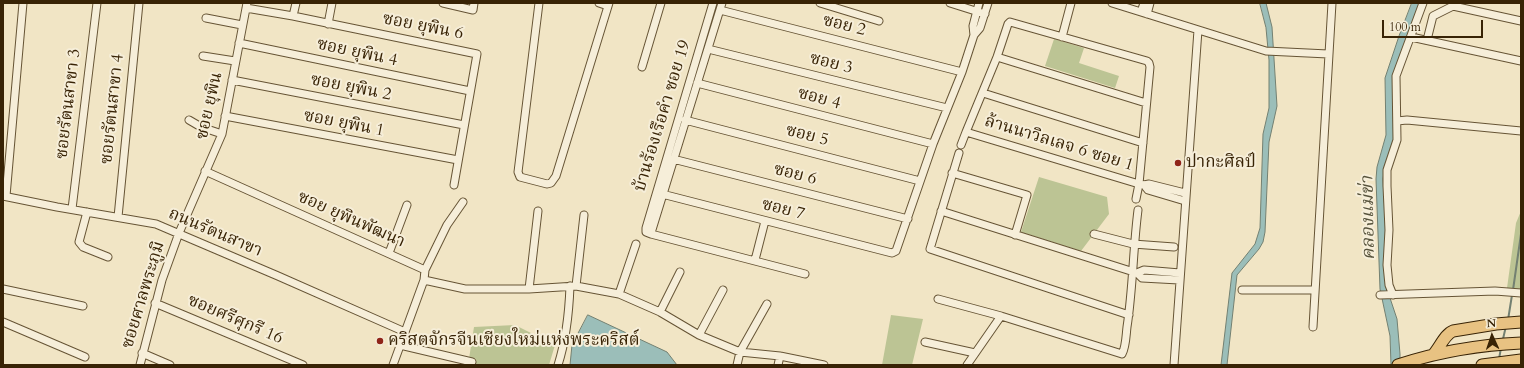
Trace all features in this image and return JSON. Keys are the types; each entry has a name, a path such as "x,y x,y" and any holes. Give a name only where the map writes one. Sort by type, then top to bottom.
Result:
{"main road":[{"path":"1433,355 1442,344 1447,334 1453,331 1516,322"},
{"path":"1453,331 1450,336 1452,343 1463,349"},
{"path":"1402,364 1433,355 1463,349 1521,343"},
{"path":"1482,365 1521,360"}],"street":[{"path":"4,196 23,3"},
{"name":"ซอยรัตนสาขา 3","path":"72,209 97,3"},
{"name":"ซอยรัตนสาขา 4","path":"118,218 139,3"},
{"path":"293,16 296,3"},
{"path":"328,24 332,3"},
{"path":"443,3 473,6"},
{"path":"538,3 518,172 520,177 547,184 551,183 556,176 609,5 599,3"},
{"path":"642,67 661,3"},
{"name":"บ้านร้องเรือคำ ซอย 19","path":"651,234 646,232 646,228 713,3"},
{"path":"820,3 879,21"},
{"path":"950,3 985,14"},
{"path":"974,35 972,26 979,3"},
{"path":"908,219 946,108 962,72 974,35 980,28 988,3"},
{"path":"1062,37 1071,3"},
{"path":"1112,3 1266,51 1328,54"},
{"path":"1144,3 1144,13"},
{"path":"1144,13 1150,3"},
{"path":"1313,327 1332,3"},
{"path":"1393,295 1389,285 1387,265 1389,230 1387,170 1397,140 1396,76 1423,3"},
{"name":"ซอย ยุพิน 6","path":"246,5 328,24 478,54 470,91"},
{"name":"ซอย ยุพิน","path":"179,234 222,134 246,5"},
{"path":"1427,40 1433,16 1453,6 1521,21"},
{"path":"721,7 662,194 651,234 805,274"},
{"name":"ซอย 2","path":"721,7 962,72"},
{"path":"206,18 242,25"},
{"path":"962,145 1010,22 1147,61 1150,67 1146,103 1141,185 1136,199"},
{"path":"1174,365 1179,276 1198,30"},
{"path":"1411,37 1521,61"},
{"name":"ซอย ยุพิน 4","path":"239,43 470,91"},
{"name":"ซอย 3","path":"708,49 946,108"},
{"path":"203,56 235,61"},
{"path":"997,57 1146,103"},
{"name":"ซอย ยุพิน 2","path":"232,80 464,126"},
{"name":"ซอย 4","path":"697,83 933,144"},
{"path":"454,185 470,91"},
{"path":"983,93 1143,143"},
{"name":"ซอย ยุพิน 1","path":"225,116 458,160"},
{"path":"189,120 201,127 222,134"},
{"name":"ซอย 5","path":"685,120 920,181"},
{"path":"1397,121 1407,120 1521,131"},
{"name":"ล้านนาวิลเลจ 6 ซอย 1","path":"966,132 1141,185 1149,184 1185,197"},
{"path":"959,153 930,249 1129,315"},
{"name":"ซอย 6","path":"673,159 908,219"},
{"name":"ซอย ยุพินพัฒนา","path":"205,171 426,270"},
{"path":"952,173 1027,195 1015,235"},
{"name":"ซอย 7","path":"662,194 892,253 896,251 908,219"},
{"name":"ถนนรัตนสาขา","path":"4,196 156,224 405,332"},
{"path":"393,365 424,280 426,270 447,225 463,202"},
{"path":"389,253 407,205"},
{"path":"938,299 1001,316 1120,354 1123,353 1135,272 1134,244 1138,210"},
{"path":"529,289 538,211"},
{"path":"941,211 1135,272 1144,270 1179,276"},
{"path":"87,212 79,242 83,247 108,257"},
{"path":"558,365 562,353 584,215"},
{"path":"755,260 765,221"},
{"name":"ซอยศาลพระภูมิ","path":"140,365 156,303 179,234"},
{"path":"1094,234 1134,244 1174,247"},
{"path":"619,294 636,244"},
{"path":"660,312 680,272"},
{"path":"424,280 465,289 529,289 573,286 619,294 660,312 699,335 740,352 780,356 822,365"},
{"path":"3,289 83,306"},
{"path":"699,335 723,290"},
{"path":"1242,290 1315,290"},
{"path":"1380,295 1507,291 1521,293"},
{"name":"ซอยศรีศุกรี 16","path":"156,303 303,365"},
{"path":"737,365 740,352 767,304"},
{"path":"967,365 1001,316"},
{"path":"3,322 86,357"},
{"path":"925,342 975,353"},
{"path":"400,345 472,362"},
{"path":"142,353 170,365"},
{"path":"778,365 780,356"}],"green space":[{"path":"1054,39 1084,48 1079,63 1119,76 1115,88 1045,66"},
{"path":"1039,177 1107,197 1109,214 1081,251 1021,232"},
{"path":"1521,211 1521,289 1507,288 1516,223"},
{"path":"891,315 923,319 912,365 882,365"},
{"path":"515,325 555,345 549,365 468,365 474,327"}],"water":[{"path":"1260,3 1266,3 1272,27 1277,106 1269,142 1265,232 1263,242 1259,249 1237,275 1227,365 1221,365 1232,273 1255,244 1260,228 1263,134 1269,108 1269,60 1266,28"},
{"path":"1412,3 1422,3 1395,72 1395,140 1385,166 1383,179 1390,298 1397,319 1400,354 1400,365 1391,365 1390,336 1380,289 1376,179 1377,167 1386,135 1385,78"},
{"path":"588,315 667,352 677,365 570,365 572,345"}],"waterway":[{"path":"1513,290 1521,234"},
{"path":"1508,320 1512,295"},
{"path":"1503,339 1506,326"},
{"path":"1499,359 1501,348"}],"place":[{"name":"ปากะศิลป์","path":"1178,163"},
{"name":"คริสตจักรจีนเชียงใหม่แห่งพระคริสต์","path":"380,341"}],"water label":[{"name":"คลองแม่ข่า","path":"1369,218"}]}
